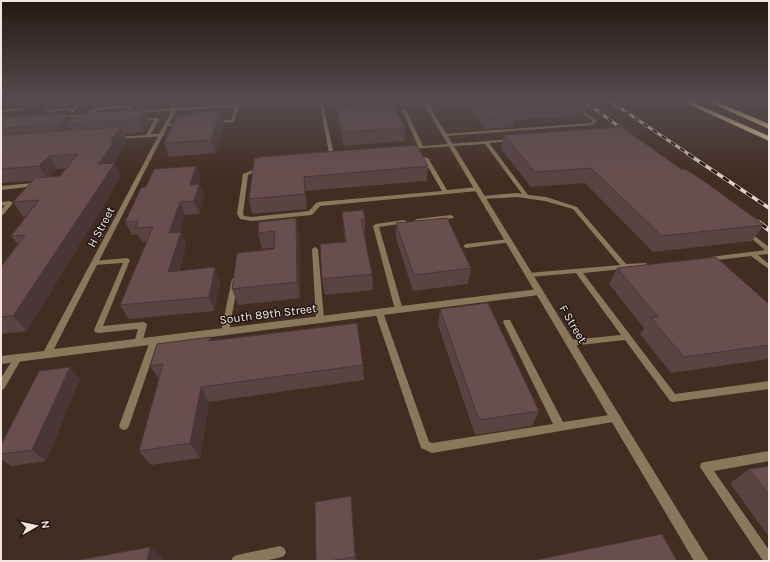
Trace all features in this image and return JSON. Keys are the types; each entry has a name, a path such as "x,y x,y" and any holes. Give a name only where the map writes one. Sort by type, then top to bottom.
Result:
{"highway":[{"path":"738,125 769,139"}],"street":[{"name":"H Street","path":"47,354 167,125"},
{"name":"F Street","path":"439,125 702,561"},
{"name":"South 89th Street","path":"1,360 539,292"}],"lane":[{"path":"148,136 154,125"},
{"path":"326,125 332,153 347,152"},
{"path":"411,125 421,147"},
{"path":"445,135 576,125"},
{"path":"111,138 162,135"},
{"path":"407,148 518,139"},
{"path":"486,142 528,197"},
{"path":"408,156 421,156 426,159 445,192"},
{"path":"270,167 251,170 246,174 240,214 242,218 252,219 311,213 318,204 478,189"},
{"path":"1,188 33,185"},
{"path":"483,198 516,195 546,199 575,208 625,267"},
{"path":"1,204 10,203 1,214"},
{"path":"399,310 376,226 451,217"},
{"path":"743,228 769,251"},
{"path":"466,246 509,241"},
{"path":"315,249 320,320"},
{"path":"710,265 705,260 769,251"},
{"path":"752,254 769,267"},
{"path":"94,263 127,260 98,330 144,325 138,343"},
{"path":"530,275 649,265"},
{"path":"225,332 235,271"},
{"path":"578,271 673,398 769,385"},
{"path":"379,312 425,445 432,448 616,418"},
{"path":"507,322 560,427"},
{"path":"570,343 627,337"},
{"path":"124,426 154,341"},
{"path":"1,386 18,358"},
{"path":"769,456 705,467 769,560"},
{"path":"237,561 280,552"}],"building":[{"path":"1,125 53,125 1,128"},
{"path":"173,125 216,125 211,140 164,143"},
{"path":"341,125 404,125 405,128 343,132"},
{"path":"121,127 110,142 114,142 98,164 115,163 13,316 1,317 1,267 25,235 11,236 39,200 13,202 35,178 60,176 78,154 49,156 39,166 1,169 1,135"},
{"path":"622,127 681,169 685,169 704,181 764,225 662,236 591,168 535,172 504,135"},
{"path":"417,145 428,166 304,177 305,194 249,199 254,159 259,157"},
{"path":"196,166 190,185 199,184 194,201 180,202 169,233 181,232 168,272 215,267 209,297 120,305 153,227 135,228 138,221 125,222 141,188 146,187 154,169"},
{"path":"363,210 365,219 361,219 372,274 322,279 320,244 346,242 342,212"},
{"path":"296,218 297,282 232,289 237,253 274,249 275,231 258,233 259,222"},
{"path":"447,218 471,268 414,275 396,223"},
{"path":"716,257 769,304 769,345 684,357 651,318 658,317 617,268"},
{"path":"488,303 539,411 479,420 440,309"},
{"path":"357,323 363,365 201,387 190,443 139,451 163,364 150,366 157,344 210,337 209,341"},
{"path":"70,367 32,450 1,454 1,445 39,371"},
{"path":"769,466 769,495 749,469"},
{"path":"351,496 355,557 328,561 316,561 315,502"},
{"path":"662,534 677,561 531,561"},
{"path":"150,547 147,561 73,561"}],"railway":[{"path":"617,125 628,133"},
{"path":"646,125 690,155"},
{"path":"688,154 769,208"},
{"path":"755,220 761,224"},
{"path":"760,223 769,230"}]}
